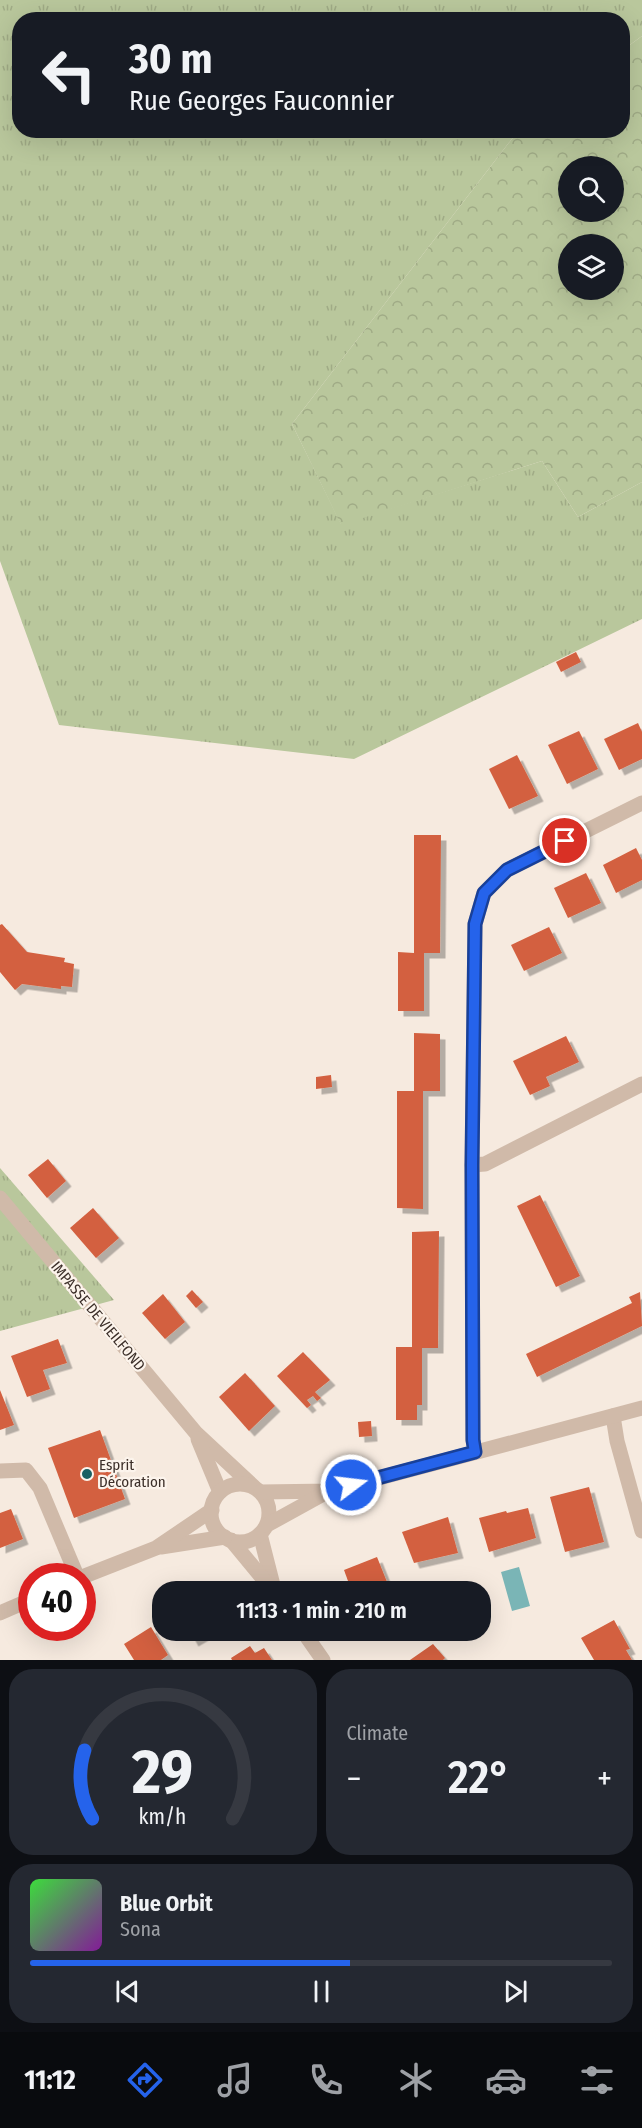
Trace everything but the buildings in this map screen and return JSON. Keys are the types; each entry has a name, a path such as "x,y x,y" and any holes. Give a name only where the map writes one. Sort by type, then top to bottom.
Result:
{"street":[{"path":"475,1452 473,1440 472,1165 475,924 484,893 507,870 642,803"},
{"path":"472,1165 485,1164 642,1084"},
{"name":"IMPASSE DE VIEILFOND","path":"0,1198 196,1433 258,1490"},
{"path":"156,1548 228,1539 246,1541 330,1491 642,1408"},
{"path":"613,1416 617,1441 642,1531"},
{"name":"IMPASSE DE VIEILFOND","path":"196,1433 220,1492"},
{"path":"0,1471 26,1470 40,1488 72,1563"},
{"path":"264,1581 214,1525 212,1510 216,1497 220,1492 237,1484 246,1484 258,1490 330,1491"},
{"path":"258,1490 269,1508 263,1530 272,1581"},
{"path":"96,1572 156,1548 212,1510"},
{"path":"0,1613 18,1605"},
{"path":"310,1641 323,1660"}],"green space":[{"path":"0,0 642,0 642,36 630,45 630,12 12,12 12,138 513,138 292,424 341,524 542,461 578,517 642,482 642,619 354,759 59,725 0,561"},
{"path":"642,36 642,482 578,517 542,461 341,525 292,424 513,138 630,138 630,45"},
{"path":"0,1168 114,1300 0,1331"}],"water":[{"path":"519,1567 530,1606 512,1611 501,1572"}],"place":[{"name":"Esprit Décoration","path":"87,1474"}],"route":[{"path":"351,1485 475,1452 473,1440 472,1188 475,924 484,893 507,870 565,841"}]}
